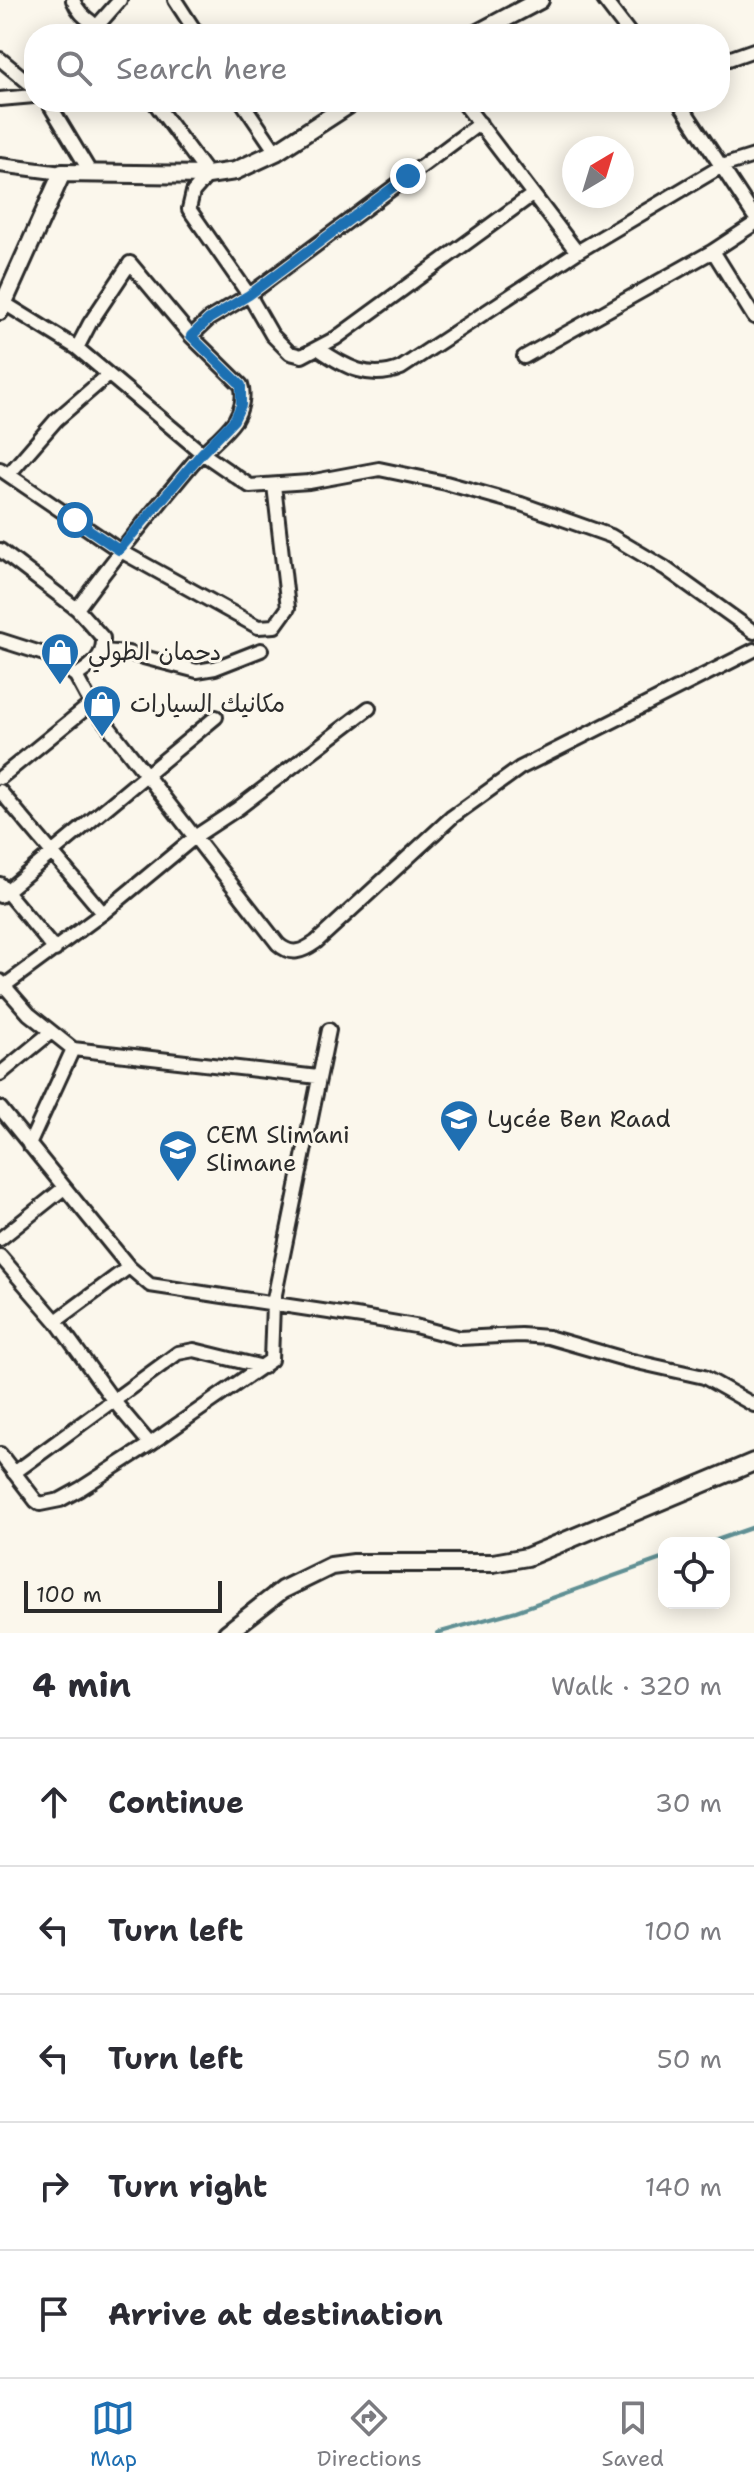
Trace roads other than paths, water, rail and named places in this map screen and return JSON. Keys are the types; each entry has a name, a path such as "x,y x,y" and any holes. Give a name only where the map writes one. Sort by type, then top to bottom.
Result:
{"main road":[{"path":"495,24 540,0"},
{"path":"2,307 62,173 208,175 248,167 338,112"},
{"path":"227,1633 282,1590 331,1566 354,1563 493,1563 527,1557 754,1462"}],"street":[{"path":"73,0 79,15 92,24"},
{"path":"104,24 120,0"},
{"path":"175,0 191,24"},
{"path":"604,0 622,24"},
{"path":"730,58 754,50"},
{"path":"0,59 24,79"},
{"path":"0,99 24,97"},
{"path":"54,112 92,175"},
{"path":"161,112 208,175 193,192 189,209 249,295 272,335 290,353 302,356 319,349 532,195"},
{"path":"249,112 276,152"},
{"path":"471,112 577,252"},
{"path":"686,112 754,216"},
{"path":"191,336 209,319 249,295 480,123"},
{"path":"319,349 358,371 387,374 401,368 577,252 722,166 754,156"},
{"path":"0,165 62,173"},
{"path":"524,357 713,251 754,224"},
{"path":"713,251 754,317"},
{"path":"77,348 130,263 191,336 241,385 243,391 234,420 119,550 77,609"},
{"path":"2,307 77,348 202,453 250,486 309,482 379,469 446,483 521,504 611,536 665,568 754,632"},
{"path":"108,375 56,420 4,472 119,550 258,627 275,626 288,608 274,485"},
{"path":"0,550 77,609 103,638 103,651 95,663 76,676"},
{"path":"0,640 47,655 76,676 91,704 278,944 295,953 305,950 452,817 520,768 754,650"},
{"path":"103,651 128,653 197,671 215,668 261,650"},
{"path":"0,778 91,704"},
{"path":"318,1077 73,1049 50,1033 1,985 55,950 196,836 237,809 369,708"},
{"path":"55,950 2,891 54,853 216,717"},
{"path":"0,791 103,913"},
{"path":"0,1454 36,1501 40,1504 60,1500 150,1444 273,1357 273,1304 329,1030"},
{"path":"0,1074 50,1033"},
{"path":"29,1145 73,1049"},
{"path":"0,1108 129,1267 144,1282 156,1287 402,1324 460,1338 548,1337 628,1360 704,1377 754,1405"},
{"path":"0,1239 64,1188"},
{"path":"0,1256 56,1321 113,1400 150,1444"},
{"path":"56,1321 129,1267"},
{"path":"14,1473 184,1351 194,1350 263,1367"}],"waterway":[{"path":"725,1537 754,1527"},
{"path":"437,1633 516,1611 658,1560"}],"place":[{"name":"دحمان الطولي","path":"60,686"},
{"name":"مكانيك السيارات","path":"102,738"},
{"name":"Lycée Ben Raad","path":"459,1153"},
{"name":"CEM Slimani Slimane","path":"178,1183"}]}
